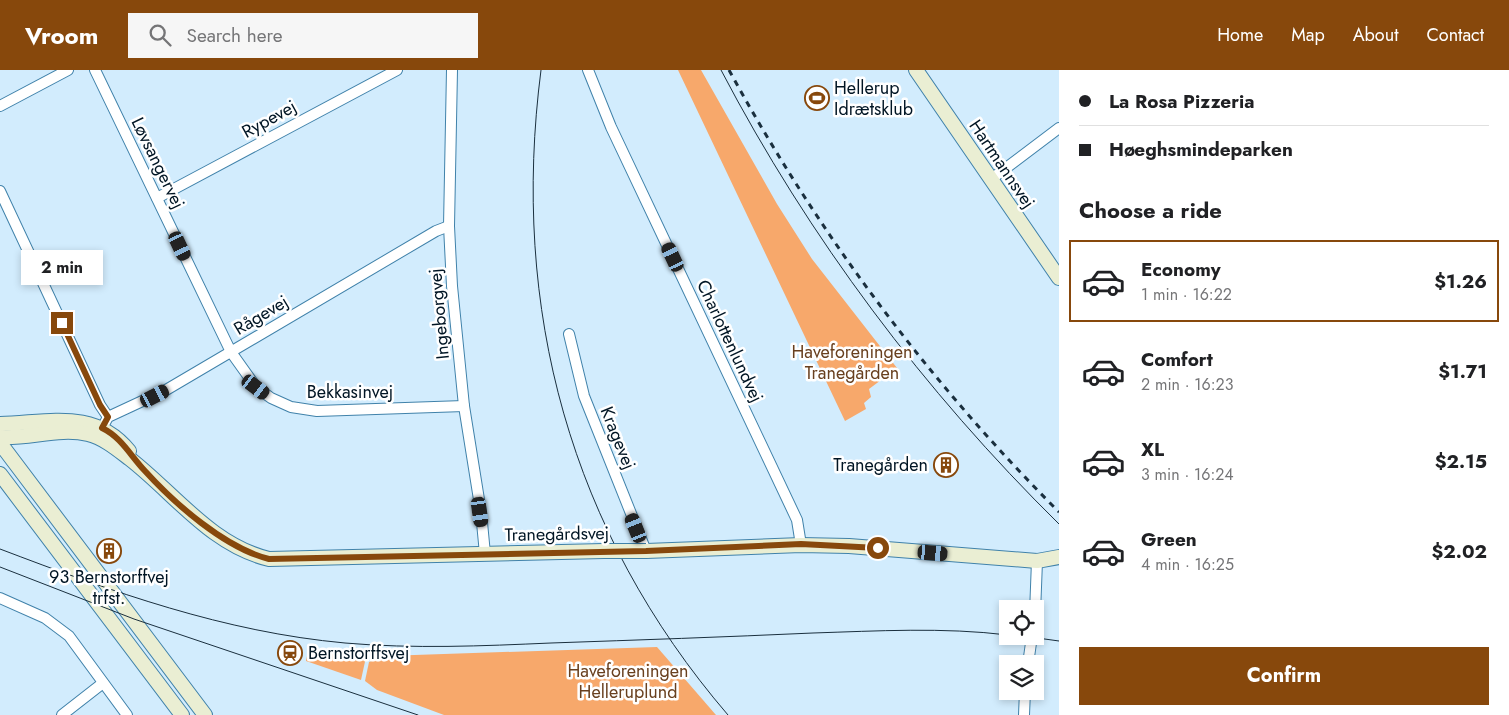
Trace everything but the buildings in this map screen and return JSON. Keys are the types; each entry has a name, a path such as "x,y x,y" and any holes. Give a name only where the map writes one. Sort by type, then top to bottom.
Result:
{"street":[{"path":"0,106 68,70"},
{"name":"Løvsangervej","path":"95,70 231,352"},
{"name":"Rypevej","path":"157,198 397,70"},
{"name":"Ingeborgvej","path":"452,70 449,226 455,322 464,406 485,554"},
{"name":"Charlottenlundvej","path":"588,70 611,127 797,520 801,544"},
{"name":"Hartmannsvej","path":"916,70 1059,278"},
{"path":"990,180 1059,128"},
{"path":"0,191 100,405 102,427"},
{"name":"Rågevej","path":"102,427 436,231 449,226"},
{"name":"Kragevej","path":"569,334 584,396 646,551"},
{"name":"Bekkasinvej","path":"231,352 256,387 271,398 291,407 317,411 464,406"},
{"name":"Tranegårdsvej","path":"0,424 66,421 102,427 111,445 145,471 224,540 255,556 269,559 646,551 801,544 1037,561 1059,557"},
{"name":"Tranegårdsvej","path":"0,437 68,432 102,427"},
{"path":"0,444 205,715"},
{"path":"0,474 182,715"},
{"path":"1036,600 1037,561"},
{"path":"0,598 57,625 69,636 127,715"},
{"path":"62,715 103,683"},
{"path":"1024,700 1024,715"}],"green space":[{"name":"Haveforeningen Tranegården","path":"678,70 701,70 777,204 812,259 897,368 869,389 871,397 864,403 866,409 845,421"},
{"name":"Haveforeningen Helleruplund","path":"657,647 716,715 444,715 377,690 365,681 369,662 385,656"},
{"path":"308,651 366,657 361,680 306,661"}],"tram line":[{"path":"541,70 534,159 535,246 545,331 564,413 591,493 628,570 673,644 728,715"},
{"path":"721,70 755,132 792,193 872,310 962,421 1059,524"},
{"path":"0,549 127,595 212,620 300,638 345,643 397,646 474,646 910,630 999,634"},
{"path":"0,567 134,619 418,715"},
{"path":"1044,639 1059,641"}],"railway":[{"path":"729,70 763,130 800,189 878,303 920,358 965,411 1059,512"}],"place":[{"name":"Hellerup Idrætsklub","path":"817,98"},
{"name":"Tranegården","path":"946,465"},
{"name":"93 Bernstorffvej trfst.","path":"109,551"},
{"name":"Bernstorffsvej","path":"290,653"}],"route":[{"path":"62,323 100,405 108,417 102,428 117,437 145,471 205,525 224,540 255,556 269,559 646,551 801,544 878,548"}]}
